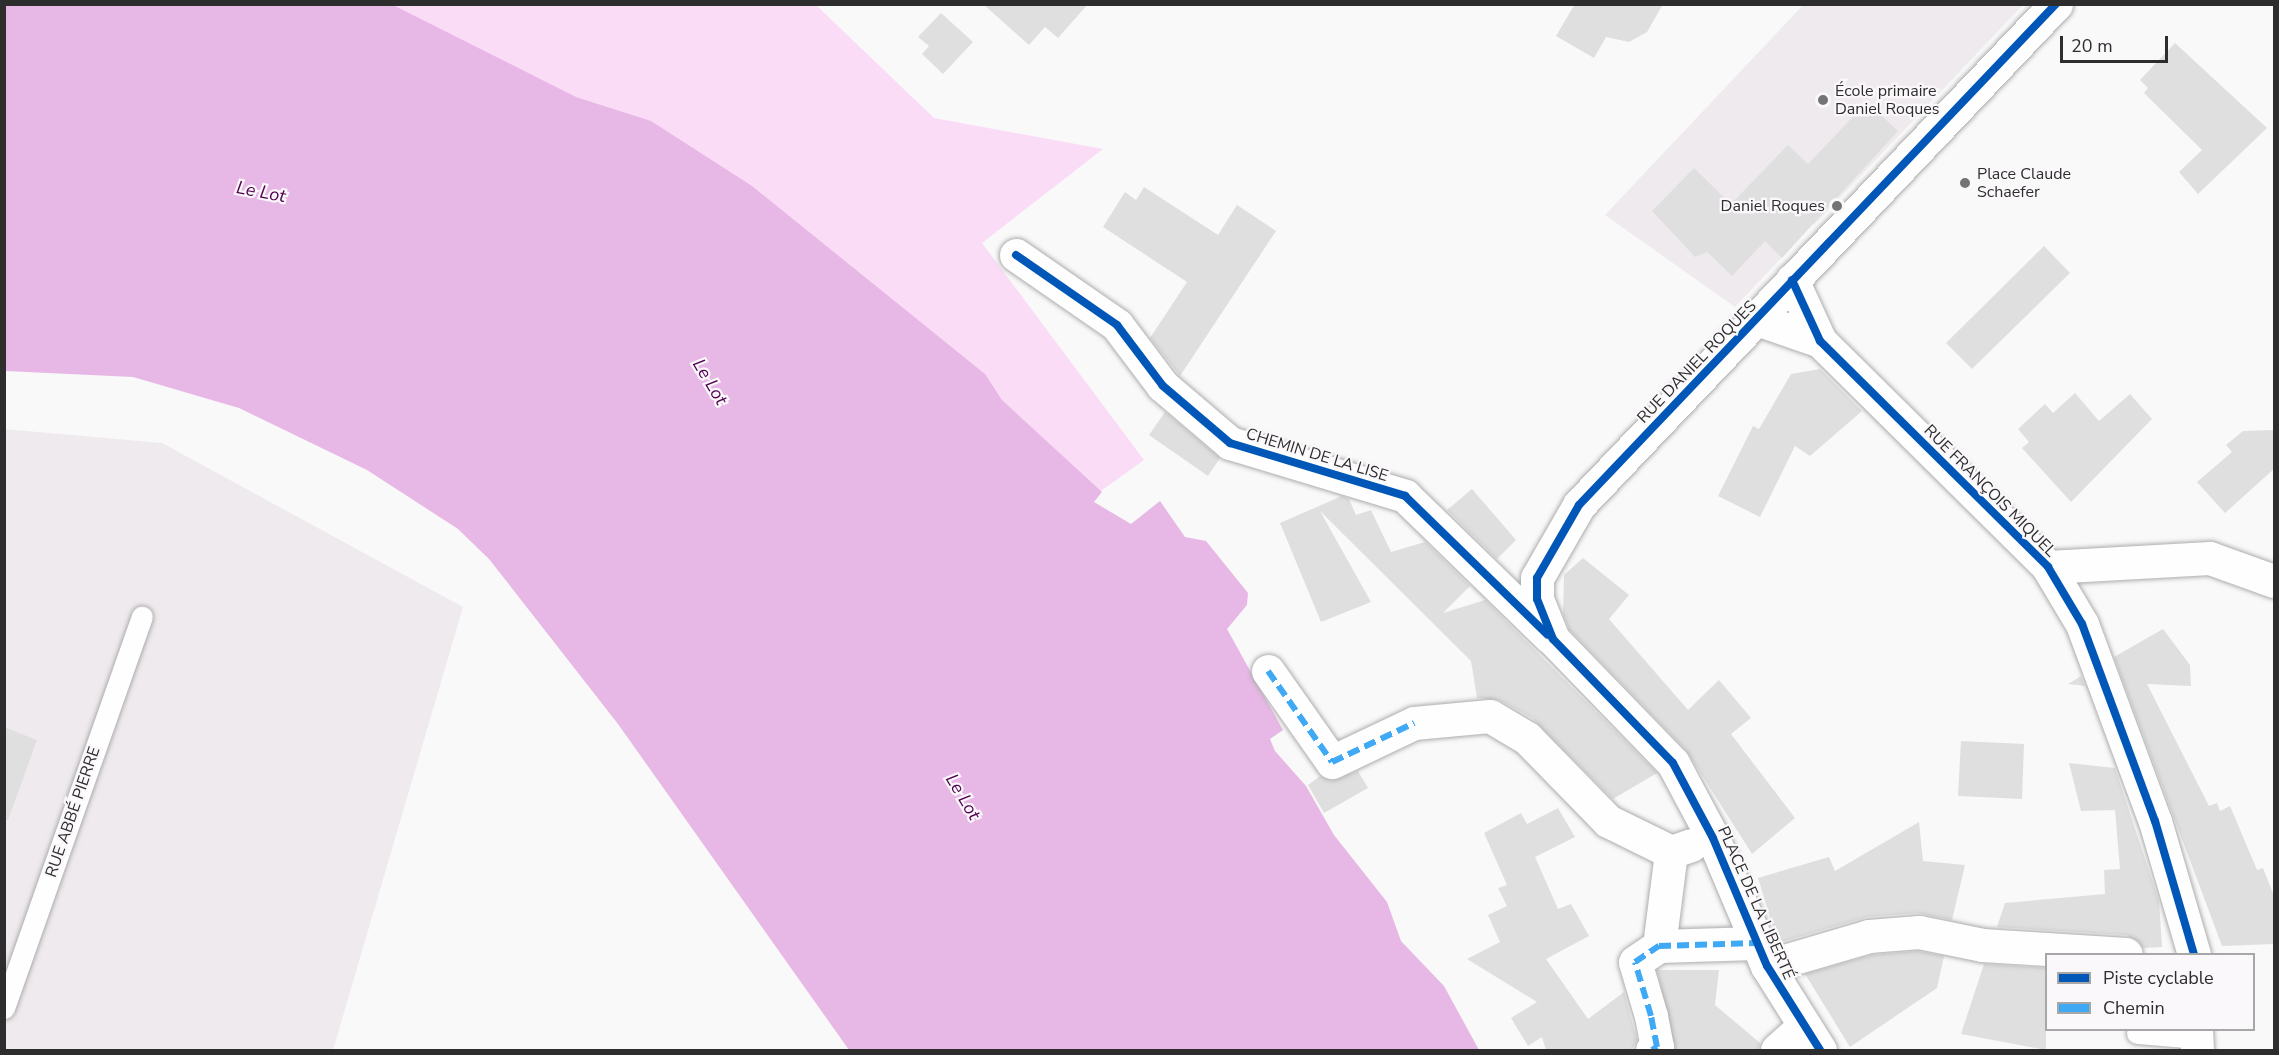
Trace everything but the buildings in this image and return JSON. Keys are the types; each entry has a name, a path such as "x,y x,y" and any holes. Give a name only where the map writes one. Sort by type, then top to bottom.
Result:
{"street":[{"name":"RUE DANIEL ROQUES","path":"1673,763 1553,639 1538,599 1544,560 1579,505 2056,4"},
{"name":"CHEMIN DE LA LISE","path":"1016,255 1117,326 1163,386 1230,443 1405,496 1553,639"},
{"name":"RUE FRANÇOIS MIQUEL","path":"1792,280 1820,341 2048,567 2086,635 2155,821 2194,953"},
{"path":"1757,319 1820,341"},
{"path":"2048,567 2210,558 2274,581"},
{"path":"1268,671 1332,762 1414,723 1490,716 1527,738 1608,821 1671,852 1659,946 1635,962 1651,1016 1657,1047 1652,1050"},
{"name":"PLACE DE LA LIBERTÉ","path":"1673,763 1713,838 1761,955 1812,1038"},
{"name":"PLACE DE LA LIBERTÉ","path":"1671,852 1713,838"},
{"path":"1761,955 1869,936 1919,932 1983,945 2110,953"},
{"name":"PLACE DE LA LIBERTÉ","path":"1659,946 1761,955"},
{"path":"1777,1050 1812,1038"}],"lane":[{"name":"RUE ABBÉ PIERRE","path":"4,1008 142,617"},
{"path":"2137,1033 2196,1039"}],"shaded area":[{"path":"326,5 816,5 934,118 1103,149 982,243 1144,460 1059,521"},
{"name":"École primaire Daniel Roques","path":"1803,5 2023,5 1814,225 1803,215 1780,241 1789,250 1735,307 1605,215"},
{"path":"4,429 162,443 463,607 333,1050 5,1050"}],"water":[{"name":"Le Lot","path":"5,5 393,5 576,97 651,121 752,186 985,374 1002,400 1102,492 1094,502 1131,524 1160,501 1185,537 1206,541 1248,593 1247,605 1227,629 1283,730 1270,739 1275,751 1306,786 1334,835 1387,902 1401,941 1444,986 1479,1050 849,1050 618,724 489,559 458,529 367,470 239,408 133,377 5,371"}],"marked path":[{"path":"1268,671 1332,762 1414,723"},
{"path":"1652,1050 1657,1047 1651,1016 1635,962 1659,946 1756,943"}],"cycle path":[{"path":"1820,1050 1767,966 1713,838 1673,763 1553,639 1537,599 1537,578 1579,505 2056,4"},
{"path":"1016,255 1117,325 1163,386 1230,443 1405,496 1548,635"},
{"path":"1792,280 1820,341 2048,567 2082,624 2155,821 2194,953"}],"place":[{"name":"École primaire Daniel Roques","path":"1823,100"},
{"name":"Place Claude Schaefer","path":"1965,183"},
{"name":"Daniel Roques","path":"1837,206"}]}
